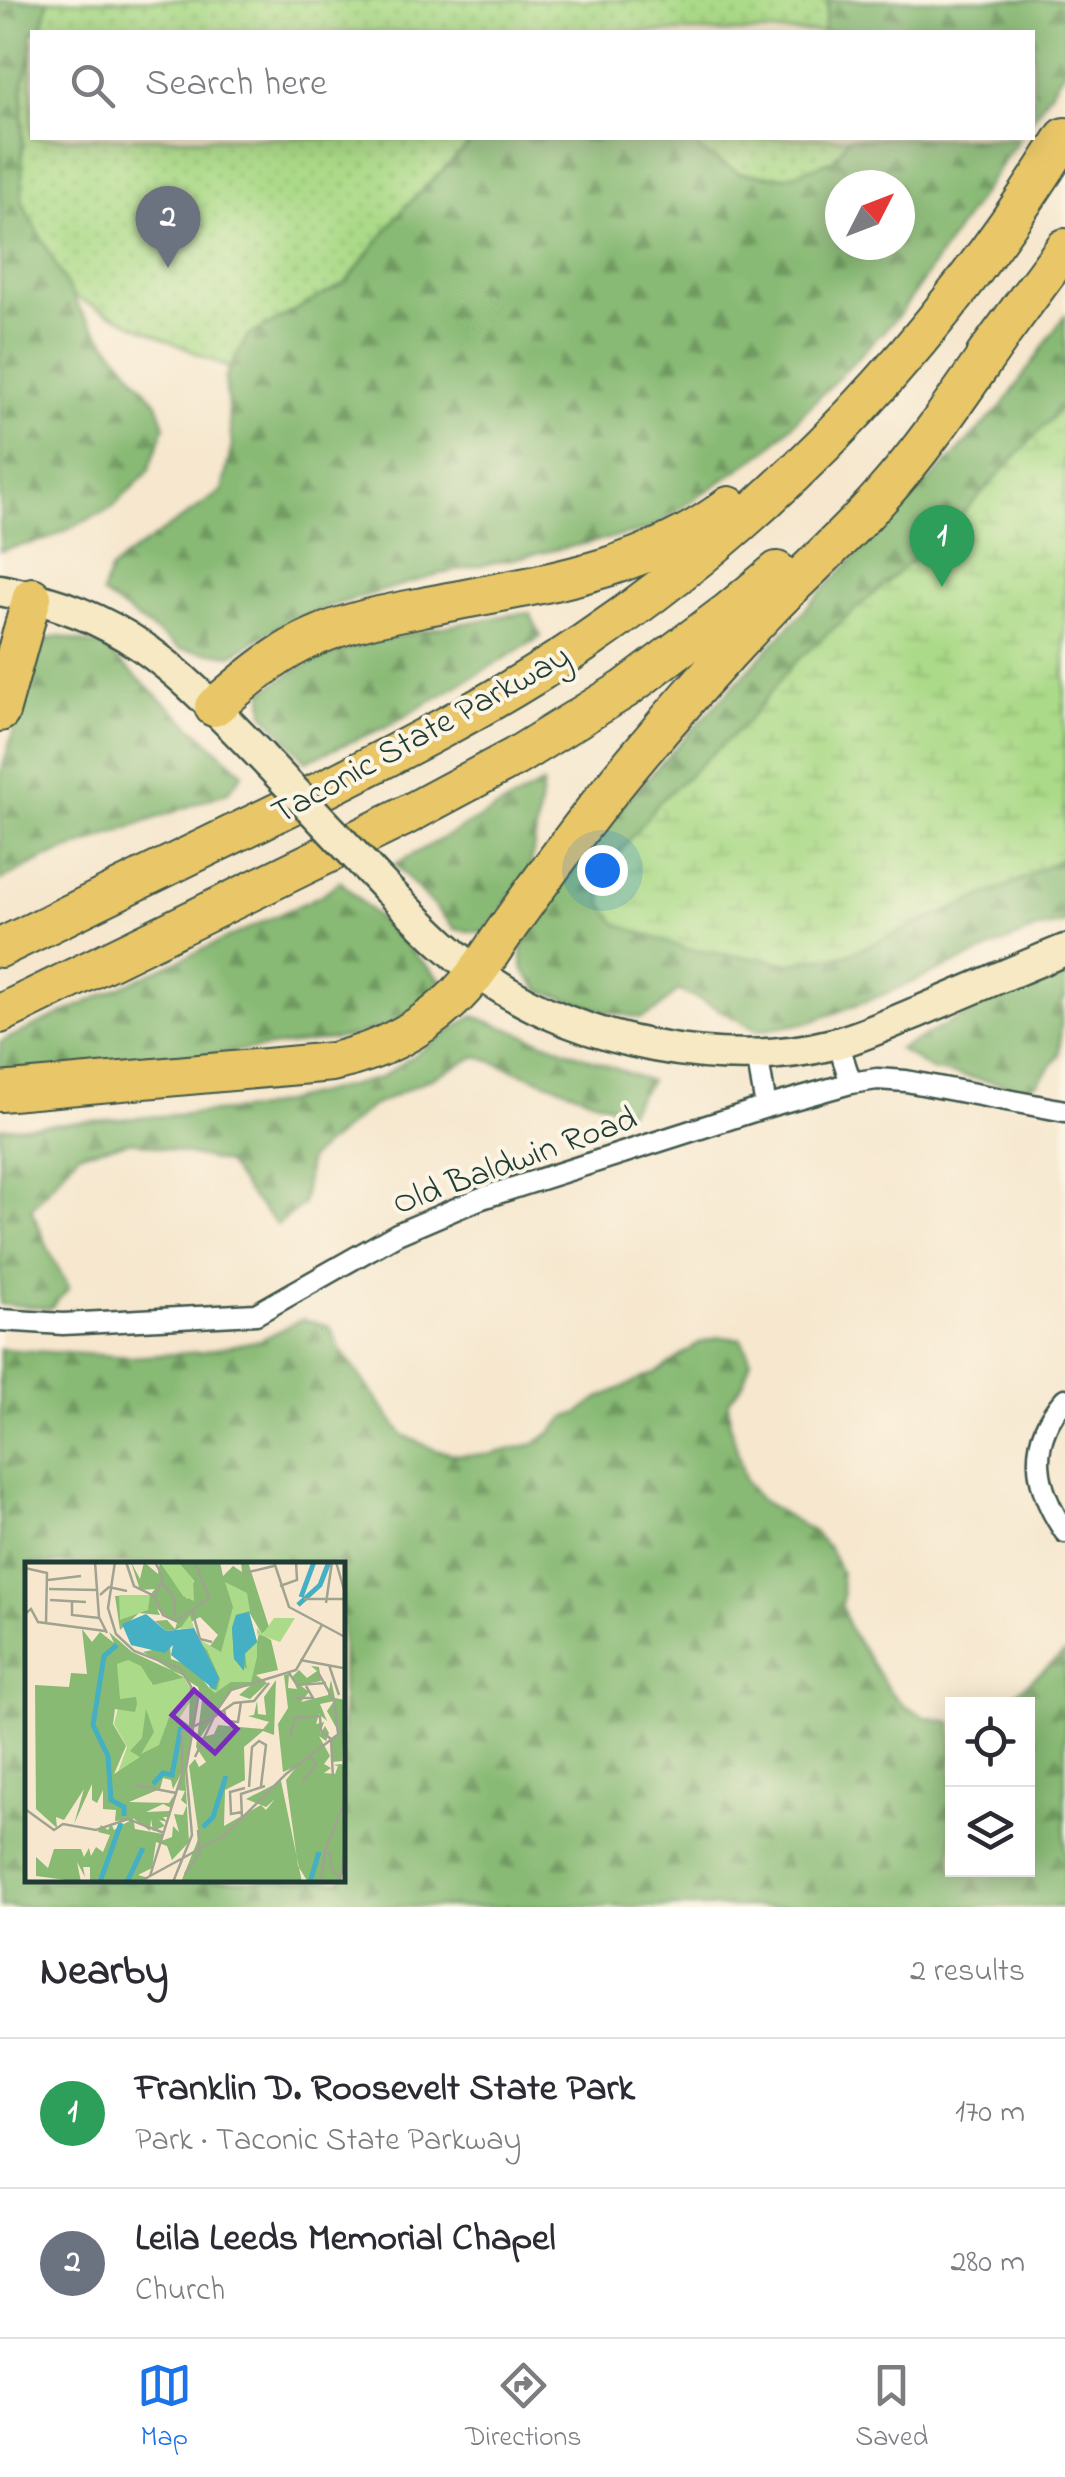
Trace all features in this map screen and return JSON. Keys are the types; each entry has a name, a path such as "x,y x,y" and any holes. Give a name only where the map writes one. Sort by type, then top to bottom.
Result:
{"highway":[{"name":"Taconic State Parkway","path":"0,948 459,719 528,679 634,608 784,485 873,394 956,296 1065,137"},
{"name":"Taconic State Parkway","path":"0,1014 458,788 625,688 728,612 825,528 916,436 1000,338 1065,248"},
{"path":"0,1092 349,1058 377,1050 419,1027 478,973 545,876 632,763 745,635 884,493 926,442 1000,338"},
{"path":"214,708 270,661 296,645 342,626 580,574 650,553 721,512 873,394"},
{"path":"0,712 16,593"}],"street":[{"path":"16,593 75,610 124,633 170,666 446,948 523,1002 600,1032 671,1048 757,1054 795,1052 838,1043 1065,950"},
{"path":"838,1043 851,1084"},
{"path":"757,1054 766,1107"},
{"name":"Old Baldwin Road","path":"0,1320 62,1324 256,1314 397,1234 479,1199 766,1107 851,1084 877,1079 906,1081 1065,1111"},
{"path":"1065,1400 1045,1430 1040,1454 1040,1481 1051,1512 1065,1532"}],"green space":[{"path":"0,0 1053,0 1028,30 30,30 30,140 932,140 871,170 825,170 825,190 254,380 0,263"},
{"path":"0,0 48,0 41,30 30,30 30,60 23,83 22,202 80,310 157,403 165,426 148,472 112,508 48,539 0,551"},
{"path":"829,0 1065,0 1065,69 1035,115 1035,30 823,30"},
{"path":"474,140 693,140 702,152 740,173 785,177 834,160 847,140 1018,140 900,314 767,450 649,530 440,574 327,607 283,624 232,655 180,649 102,594 110,571 127,556 222,491 232,445 225,378 247,337 346,282 404,208"},
{"path":"1065,315 1065,404 948,529 794,663 746,723 659,802 686,949 790,963 846,955 1018,881 1065,856 1065,923 1036,929 810,1022 758,1031 678,990 657,1010 641,1018 604,1011 539,990 525,972 522,946 576,865 624,803 1004,404"},
{"path":"1065,404 1065,856 1018,881 846,955 790,963 686,949 617,924 603,904 600,877 659,802 746,723 794,663 948,529"},
{"path":"530,613 541,637 390,725 306,761 264,713 263,693 315,661 378,640"},
{"path":"58,636 103,647 243,773 228,792 46,858 0,881 0,776 29,680 35,645"},
{"path":"543,784 530,871 483,933 455,929 395,864"},
{"path":"340,881 441,980 401,1018 349,1037 0,1081 0,1042 322,895"},
{"path":"1065,967 1059,1056 1037,1083 1021,1088 932,1070 899,1049 1041,976"},
{"path":"473,1016 650,1081 627,1112 477,1056 370,1107 309,1159 303,1204 277,1225 226,1163 133,1141 79,1153 31,1209 69,1288 50,1308 0,1304 0,1128 255,1109 380,1078"},
{"path":"303,1319 329,1326 339,1348 403,1435 435,1450 487,1455 534,1444 566,1417 657,1372 699,1343 720,1337 741,1339 751,1360 743,1383 728,1402 745,1480 759,1499 814,1532 830,1550 840,1571 841,1604 849,1628 888,1689 904,1706 925,1717 945,1721 945,1877 1035,1877 1035,1697 1010,1697 1065,1653 1065,1907 0,1907 0,1349 132,1357 201,1352 260,1340"}],"place":[{"name":"Leila Leeds Memorial Chapel","path":"168,268"},
{"name":"Franklin D. Roosevelt State Park","path":"942,587"}]}
